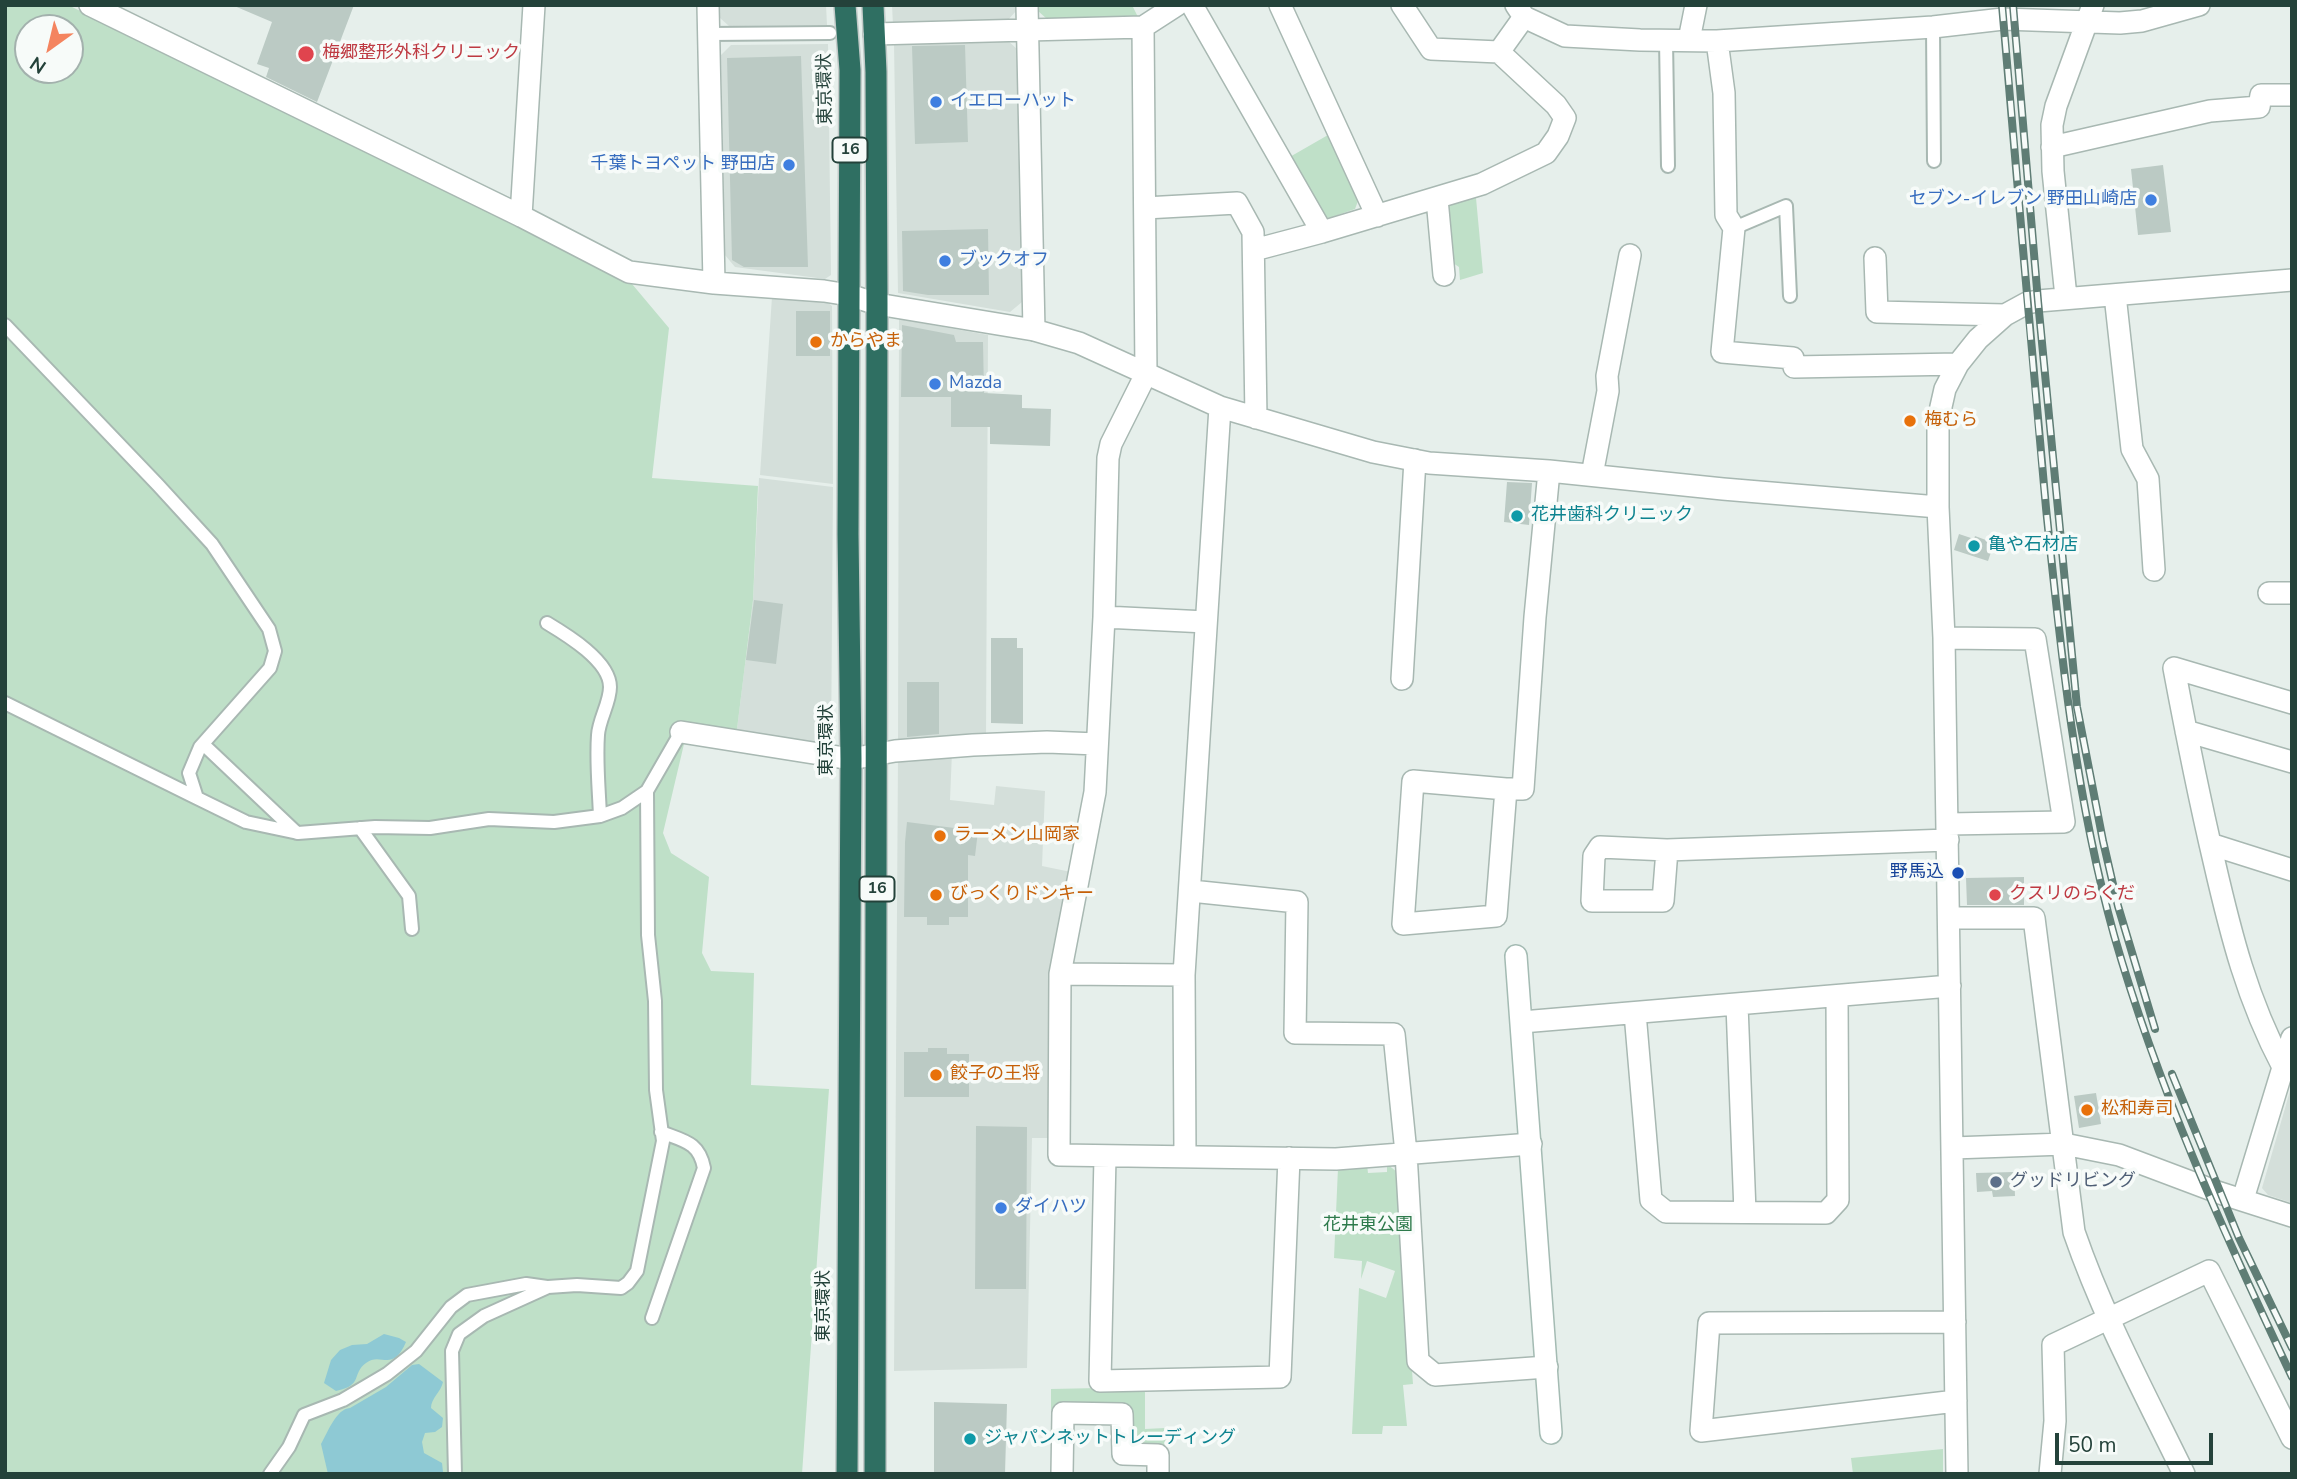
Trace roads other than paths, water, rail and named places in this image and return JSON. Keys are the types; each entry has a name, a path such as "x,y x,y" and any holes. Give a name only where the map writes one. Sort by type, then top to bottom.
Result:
{"highway":[{"name":"東京環状","path":"845,5 850,70 851,759 847,1474"},
{"name":"16","path":"873,5 878,753 876,1474"}],"street":[{"path":"90,5 521,216 629,272 715,283 824,291 877,304 1034,330 1079,343 1220,407 1373,452 1429,463 1549,471 1938,507"},
{"path":"521,216 534,5"},
{"path":"708,5 715,283"},
{"path":"1027,5 1034,330"},
{"path":"874,34 1143,27 1177,5"},
{"path":"1192,5 1322,232"},
{"path":"1280,5 1377,216"},
{"path":"1254,250 1482,184 1546,153 1558,136 1565,118 1556,105 1499,52 1431,49 1402,5"},
{"path":"1689,40 1696,5"},
{"path":"1499,52 1520,11 1565,36 1717,41 2090,14 2142,21 2199,5"},
{"path":"2066,297 2052,125 2056,106 2090,14"},
{"path":"1143,27 1146,374 1111,444 1108,458 1104,617 1095,792 1059,974 1059,1156 1360,1158 1531,1144"},
{"path":"1717,41 1724,93 1726,215 1734,228 1722,352 1793,358 1794,367 1958,364"},
{"path":"2052,147 2210,111 2259,107 2261,94 2292,95"},
{"path":"1437,199 1444,275"},
{"path":"1145,208 1237,203 1253,232 1256,418"},
{"path":"1592,475 1630,255"},
{"path":"1875,258 1877,313 2005,315"},
{"path":"1957,1474 1950,918 1944,638 1938,507 1938,420 1945,389 1958,364 1978,339 2005,315 2026,303 2066,297 2292,280"},
{"path":"2115,295 2132,449 2148,479 2154,570"},
{"path":"1185,1156 1184,975 1220,407"},
{"path":"1402,679 1415,460"},
{"path":"1506,789 1496,916 1403,924 1413,781 1523,789 1549,471"},
{"path":"2269,593 2292,593"},
{"path":"1104,617 1206,622"},
{"path":"1667,850 2064,822 2035,639 1944,638"},
{"path":"2283,1067 2264,1031 2234,946 2174,667 2292,703"},
{"path":"2186,731 2292,762"},
{"path":"681,732 851,759 878,753 1047,742 1097,744"},
{"path":"2210,844 2292,870"},
{"path":"1191,891 1297,902 1295,1032 1394,1034 1406,1153 1418,1361 1435,1375 1547,1367"},
{"path":"1950,918 2034,918 2074,1232 2108,1318 2184,1474"},
{"path":"1516,956 1551,1433"},
{"path":"1059,974 1184,975"},
{"path":"1522,1022 1950,986"},
{"path":"1635,1013 1651,1200 1667,1212 1826,1213 1838,1200 1837,996"},
{"path":"1737,1005 1745,1212"},
{"path":"2243,1199 2292,1038"},
{"path":"1953,1147 2064,1144 2119,1155 2292,1216"},
{"path":"1105,1157 1100,1381 1280,1377 1289,1158"},
{"path":"2050,1474 2055,1421 2053,1345 2209,1271 2292,1438"},
{"path":"1955,1322 1709,1323 1701,1431 1956,1401"},
{"path":"1062,1474 1063,1413 1122,1414 1123,1454 1158,1455 1158,1474"}],"lane":[{"path":"1933,27 1934,161"},
{"path":"709,34 830,33"},
{"path":"1666,40 1668,166"},
{"path":"1734,228 1786,206 1790,296"},
{"path":"5,326 212,544 269,629 275,650 270,668 203,744 189,773 197,798"},
{"path":"547,623 598,660 608,677 610,687 598,732 600,817"},
{"path":"5,703 246,822 298,834 360,828 430,828 489,819 554,822 600,817 622,808 647,791 681,732"},
{"path":"203,744 298,834"},
{"path":"270,1474 289,1447 304,1415 343,1400 387,1374 416,1351 451,1307 467,1296 526,1284 621,1288 637,1271 663,1141 656,1090 655,1001 648,935 647,791"},
{"path":"360,828 409,896 412,929"},
{"path":"652,1318 704,1168 701,1153 690,1143 661,1132"},
{"path":"455,1474 452,1351 459,1334 484,1315 548,1287"}],"water":[{"path":"384,1334 406,1342 396,1357 366,1363 354,1382 345,1389 336,1391 324,1383 331,1360 340,1350 352,1345 367,1344"},
{"path":"419,1364 443,1382 431,1408 443,1418 442,1427 435,1432 425,1433 422,1442 424,1453 442,1463 443,1472 328,1474 321,1444 341,1412 386,1387 412,1365"}],"railway":[{"path":"2002,5 2034,382 2064,670 2079,776 2100,882 2131,992 2172,1105 2217,1214 2292,1377"},
{"path":"2013,5 2077,707 2118,906 2155,1029"},
{"path":"2172,1074 2239,1238 2292,1348"}],"place":[{"name":"梅郷整形外科クリニック","path":"306,54"},
{"name":"イエローハット","path":"936,102"},
{"name":"千葉トヨペット 野田店","path":"789,165"},
{"name":"セブン-イレブン 野田山崎店","path":"2151,200"},
{"name":"ブックオフ","path":"945,261"},
{"name":"からやま","path":"816,342"},
{"name":"Mazda","path":"935,384"},
{"name":"梅むら","path":"1910,421"},
{"name":"花井歯科クリニック","path":"1517,516"},
{"name":"亀や石材店","path":"1974,546"},
{"name":"ラーメン山岡家","path":"940,836"},
{"name":"野馬込","path":"1958,873"},
{"name":"びっくりドンキー","path":"936,895"},
{"name":"クスリのらくだ","path":"1995,895"},
{"name":"餃子の王将","path":"936,1075"},
{"name":"松和寿司","path":"2087,1110"},
{"name":"グッドリビング","path":"1996,1182"},
{"name":"ダイハツ","path":"1001,1208"},
{"name":"ジャパンネットトレーディング","path":"970,1439"}],"park label":[{"name":"花井東公園","path":"1368,1226"}]}
